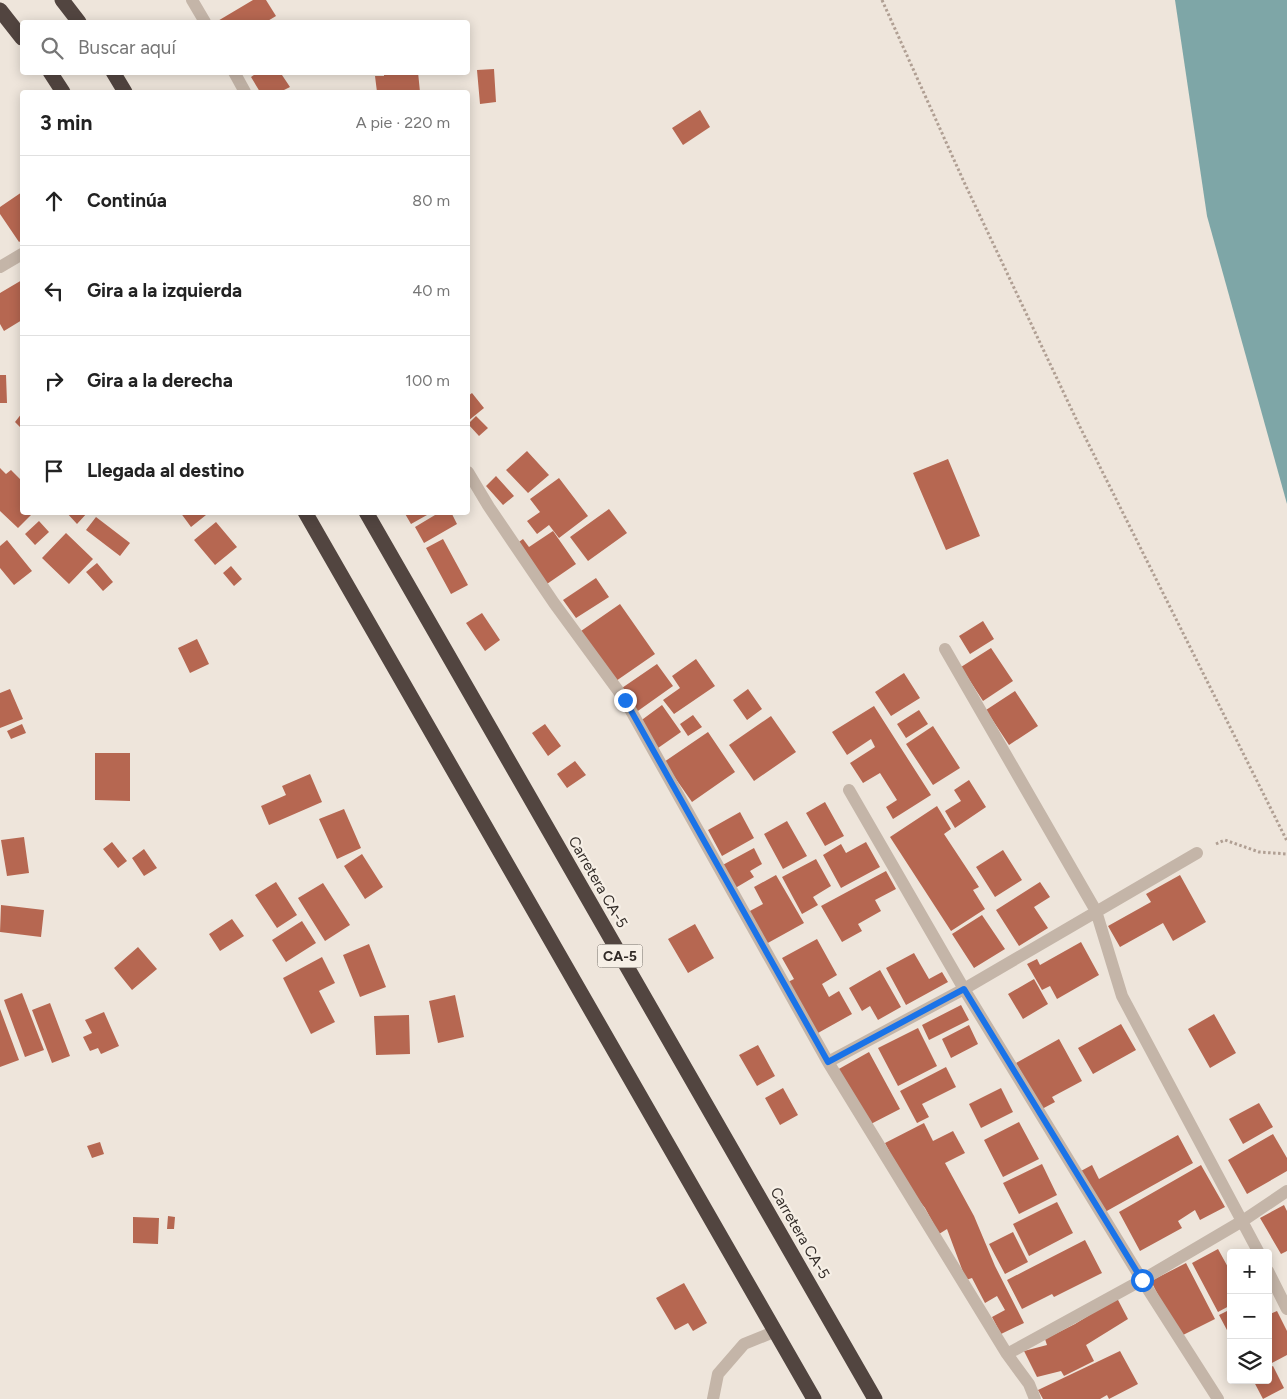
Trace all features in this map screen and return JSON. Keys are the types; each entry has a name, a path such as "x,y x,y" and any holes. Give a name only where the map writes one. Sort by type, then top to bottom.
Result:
{"highway":[{"path":"62,0 77,20"},
{"path":"0,10 20,35"},
{"path":"52,75 62,90"},
{"path":"115,75 124,90"},
{"path":"307,515 814,1399"},
{"name":"Carretera CA-5","path":"368,515 875,1399"}],"street":[{"path":"192,0 204,20"},
{"path":"236,75 244,90"},
{"path":"0,267 20,255"},
{"path":"470,476 488,507 554,603 625,700 828,1062 1007,1354 1029,1384 1036,1399"},
{"path":"945,649 1096,911 1122,996 1258,1249"},
{"path":"849,790 964,989 1142,1280 1218,1399"},
{"path":"828,1062 964,989 1197,853"},
{"path":"1007,1354 1142,1280 1244,1220 1287,1191"},
{"path":"1272,1279 1287,1309"},
{"path":"713,1399 718,1374 744,1344 776,1331"}],"path":[{"path":"882,0 964,182 1078,423 1287,841"},
{"path":"1197,853 1226,840 1259,852 1287,854"}],"water":[{"path":"1175,0 1287,0 1287,504 1207,216"}],"building":[{"path":"253,0 266,0 276,16 269,20 219,20"},
{"path":"494,69 496,102 480,104 477,70"},
{"path":"254,75 282,75 290,87 284,90 259,90 251,77"},
{"path":"418,75 420,90 377,90 375,76"},
{"path":"700,110 710,127 683,145 672,128"},
{"path":"20,193 19,242 0,214 0,207"},
{"path":"20,281 20,321 4,331 0,324 0,293"},
{"path":"0,375 6,375 7,403 0,403"},
{"path":"472,393 484,408 470,419 470,394"},
{"path":"20,416 20,427 15,422"},
{"path":"476,416 488,428 479,436 470,426 470,422"},
{"path":"527,451 549,475 528,493 506,470"},
{"path":"948,459 980,536 946,550 913,473"},
{"path":"0,468 6,474 11,470 20,479 20,515 31,515 18,528 0,511"},
{"path":"496,476 514,496 503,505 486,486"},
{"path":"559,478 588,516 559,538 549,525 537,534 527,521 540,512 530,499"},
{"path":"609,509 627,533 588,561 570,537"},
{"path":"69,515 85,515 77,524"},
{"path":"182,515 206,515 191,527"},
{"path":"406,515 427,515 411,524"},
{"path":"435,515 452,515 457,524 424,543 415,527"},
{"path":"96,517 130,543 120,556 86,530"},
{"path":"39,521 49,532 35,545 25,534"},
{"path":"216,522 237,547 215,565 194,540"},
{"path":"553,531 576,564 544,586 516,544 523,539 529,547"},
{"path":"66,533 93,559 69,584 42,558"},
{"path":"443,539 468,585 451,594 426,548"},
{"path":"7,540 32,571 14,585 0,568 0,546"},
{"path":"97,563 113,582 103,591 86,572"},
{"path":"231,566 242,579 234,586 223,573"},
{"path":"596,578 609,597 576,618 563,600"},
{"path":"620,604 655,654 616,681 581,631"},
{"path":"482,613 500,640 485,651 466,623"},
{"path":"983,621 994,639 970,654 959,636"},
{"path":"197,639 209,664 190,673 178,648"},
{"path":"991,648 1013,681 983,701 961,667"},
{"path":"696,659 715,686 674,714 663,700 680,688 672,676"},
{"path":"657,664 673,686 635,713 619,690"},
{"path":"904,673 920,698 891,716 875,692"},
{"path":"10,689 23,719 0,728 0,693"},
{"path":"748,689 762,709 747,720 733,700"},
{"path":"1015,691 1038,726 1009,745 986,710"},
{"path":"662,705 681,732 658,748 639,722"},
{"path":"874,706 931,795 893,819 886,807 897,800 880,773 863,783 850,763 875,747 871,739 847,755 832,732"},
{"path":"919,710 928,724 906,738 897,724"},
{"path":"693,715 702,727 688,736 680,724"},
{"path":"771,716 796,752 754,781 729,745"},
{"path":"22,724 26,733 11,739 7,731"},
{"path":"545,724 561,746 548,756 532,733"},
{"path":"933,726 960,768 933,785 906,744"},
{"path":"708,732 735,772 692,802 664,762"},
{"path":"95,753 130,753 130,801 95,800"},
{"path":"575,761 586,775 567,788 557,774"},
{"path":"310,774 322,802 269,825 261,806 286,795 282,786"},
{"path":"969,780 986,807 955,828 945,811 961,801 954,790"},
{"path":"825,802 844,836 825,846 806,813"},
{"path":"937,806 951,829 944,834 979,887 973,890 985,909 951,931 890,837"},
{"path":"344,809 361,848 337,859 319,819"},
{"path":"740,812 754,838 722,856 708,830"},
{"path":"787,821 807,856 783,869 764,834"},
{"path":"24,837 29,873 7,876 1,840"},
{"path":"112,842 127,861 118,868 103,849"},
{"path":"866,842 880,867 841,888 823,855 841,844 846,853"},
{"path":"754,848 762,864 750,871 754,877 732,890 719,867"},
{"path":"144,849 157,868 144,876 132,858"},
{"path":"1003,850 1022,880 995,897 976,867"},
{"path":"362,854 383,887 365,899 344,866"},
{"path":"816,859 831,886 813,897 818,905 802,914 782,877"},
{"path":"886,871 896,889 875,900 881,911 858,924 862,931 842,942 821,906"},
{"path":"776,875 804,923 766,944 748,912 763,904 754,887"},
{"path":"1180,875 1206,922 1173,941 1163,923 1120,947 1108,926 1151,902 1146,894"},
{"path":"276,882 297,915 277,928 255,895"},
{"path":"1040,882 1050,897 1034,907 1048,928 1019,946 996,910"},
{"path":"323,883 350,925 325,941 298,898"},
{"path":"1,905 44,910 41,937 0,932"},
{"path":"982,915 1005,949 974,968 952,934"},
{"path":"232,919 244,936 220,951 209,934"},
{"path":"302,921 316,943 286,962 272,940"},
{"path":"695,924 714,958 688,973 668,939"},
{"path":"817,939 837,975 822,984 829,997 839,991 852,1014 818,1033 786,983 794,979 782,958"},
{"path":"1081,942 1099,975 1057,999 1050,986 1042,990 1027,964 1037,959 1040,965"},
{"path":"369,944 386,987 360,997 343,955"},
{"path":"138,947 157,969 132,990 114,968"},
{"path":"914,953 929,979 942,972 948,982 906,1005 886,968"},
{"path":"322,957 335,983 319,991 335,1022 311,1034 283,978"},
{"path":"880,970 901,1007 878,1020 870,1006 862,1011 849,988"},
{"path":"1034,979 1048,1004 1023,1019 1008,994"},
{"path":"22,993 44,1050 25,1057 4,1000"},
{"path":"455,995 464,1037 438,1043 429,1001"},
{"path":"50,1003 70,1056 52,1063 32,1010"},
{"path":"961,1005 969,1020 929,1040 922,1025"},
{"path":"0,1009 19,1060 0,1067"},
{"path":"104,1012 119,1046 101,1054 98,1048 90,1051 83,1037 92,1033 85,1020"},
{"path":"1214,1014 1236,1053 1210,1068 1188,1029"},
{"path":"409,1015 410,1054 376,1055 374,1016"},
{"path":"1121,1024 1136,1050 1093,1074 1078,1048"},
{"path":"969,1025 978,1044 951,1058 942,1039"},
{"path":"918,1028 937,1066 898,1086 878,1048"},
{"path":"1059,1039 1082,1081 1052,1097 1055,1102 1042,1109 1016,1063"},
{"path":"758,1045 775,1076 757,1086 739,1055"},
{"path":"869,1052 900,1109 867,1126 837,1070"},
{"path":"946,1067 956,1087 922,1104 929,1117 917,1123 900,1091"},
{"path":"783,1088 798,1115 780,1125 765,1098"},
{"path":"1001,1088 1013,1112 981,1128 969,1104"},
{"path":"1259,1103 1273,1127 1243,1144 1229,1119"},
{"path":"1019,1122 1039,1159 1003,1177 984,1140"},
{"path":"924,1123 933,1141 953,1131 965,1153 945,1163 974,1216 995,1266 1024,1323 1001,1334 992,1317 1005,1310 997,1296 985,1303 972,1278 966,1280 947,1229 939,1234 925,1208 906,1184 885,1143"},
{"path":"1273,1134 1287,1158 1287,1171 1247,1194 1228,1160"},
{"path":"1178,1135 1193,1163 1105,1212 1081,1171 1092,1165 1099,1179"},
{"path":"100,1142 104,1154 92,1158 87,1146"},
{"path":"1042,1164 1057,1195 1019,1214 1003,1183"},
{"path":"1201,1165 1225,1207 1200,1220 1195,1210 1178,1221 1182,1228 1140,1251 1119,1212"},
{"path":"1057,1202 1073,1233 1029,1256 1013,1224"},
{"path":"1284,1205 1287,1211 1287,1251 1281,1254 1260,1218"},
{"path":"168,1216 175,1217 174,1229 167,1229"},
{"path":"133,1217 159,1218 158,1244 133,1243"},
{"path":"1013,1232 1028,1262 1005,1274 989,1244"},
{"path":"1085,1240 1102,1273 1054,1297 1052,1294 1022,1309 1007,1280"},
{"path":"1218,1249 1227,1265 1227,1307 1218,1312 1192,1263"},
{"path":"1186,1263 1215,1319 1179,1337 1151,1281"},
{"path":"684,1283 707,1323 693,1331 688,1323 675,1330 656,1298"},
{"path":"1117,1298 1128,1319 1086,1345 1094,1361 1064,1376 1061,1371 1037,1377 1024,1351 1047,1345 1045,1339 1075,1324"},
{"path":"1227,1311 1227,1330 1219,1315"},
{"path":"1277,1311 1287,1331 1287,1355 1272,1363 1272,1339 1272,1313"},
{"path":"1120,1351 1138,1384 1109,1399 1107,1395 1100,1399 1043,1399 1038,1390"},
{"path":"1272,1366 1284,1388 1263,1399 1255,1384 1272,1384"}],"route":[{"path":"625,700 828,1062 964,989 1142,1280"}]}
